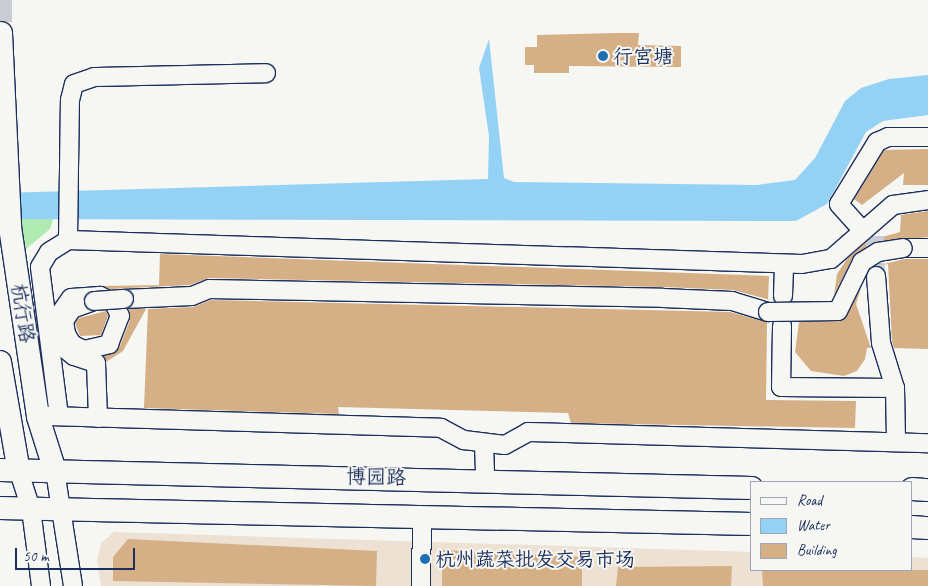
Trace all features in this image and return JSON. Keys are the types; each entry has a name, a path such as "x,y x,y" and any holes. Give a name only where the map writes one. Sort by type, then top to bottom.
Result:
{"main road":[{"name":"杭行路","path":"1,33 10,227 49,416 55,471"},
{"name":"杭行路","path":"0,362 9,471"},
{"name":"博园路","path":"9,471 485,480 750,488"},
{"path":"913,490 928,490"},
{"name":"博园路","path":"0,508 750,524"},
{"path":"913,527 928,528"}],"street":[{"path":"266,73 94,77 74,84 68,232 49,252 40,274 49,416 440,428 484,444 505,445 528,432 928,442"},
{"path":"871,229 839,204 877,142 888,137 928,137"},
{"path":"68,232 784,264 831,259 871,229 894,205 928,200"},
{"path":"98,418 96,363 66,350 59,344 57,318 71,298 100,296 114,303 120,316 108,344 84,350 72,344 66,334 64,320 72,309 94,301 124,299 192,296 209,289 664,298 732,301 768,312 838,311 862,262 878,252 903,248 928,248"},
{"path":"783,296 784,264"},
{"path":"876,276 881,343 895,388 896,442"},
{"path":"782,326 782,387 895,388"},
{"path":"484,444 485,480"},
{"path":"9,471 31,509 42,586"},
{"path":"55,471 74,586"},
{"path":"421,586 422,518"}],"shaded area":[{"name":"杭州蔬菜批发交易市场","path":"114,532 750,552 750,571 913,571 913,557 928,558 928,586 101,586 97,561 101,543"}],"green space":[{"path":"0,219 53,219 50,229 20,254 0,248"}],"water":[{"path":"489,39 504,178 514,182 757,185 795,180 815,158 845,101 861,88 889,79 928,75 928,115 883,121 866,132 827,204 796,221 0,219 0,193 488,179 489,136 479,68"}],"building":[{"name":"行宫塘","path":"639,33 638,45 681,46 681,67 569,66 569,73 534,73 534,65 525,65 525,47 537,47 537,35"},
{"path":"928,149 928,185 903,185 904,173 862,205 854,199 884,150"},
{"path":"928,211 928,237 872,243 853,257 834,295 837,274 847,259 868,241 900,232 901,215"},
{"path":"160,254 769,276 768,299 774,301 733,290 663,287 209,278 190,285 110,289 102,286 159,285"},
{"path":"904,259 928,259 928,349 894,348 892,341 888,264 876,266"},
{"path":"861,288 856,304 871,348 867,348 865,359 857,371 844,376 811,371 795,352 799,322 843,320"},
{"path":"211,300 730,312 767,322 766,400 856,401 855,428 571,423 568,413 338,407 339,414 144,408 148,309 193,307"},
{"path":"129,309 146,309 123,351 106,362 104,356 119,348 130,320"},
{"path":"106,311 108,316 101,335 80,336 75,323 79,318"},
{"path":"128,539 377,551 376,586 113,581 113,557"},
{"path":"442,550 582,557 582,586 442,586"},
{"path":"732,566 731,586 616,586 618,567"},
{"path":"928,570 928,586 763,586 762,571"}],"tunnel":[{"path":"1,0 1,33"},
{"path":"875,236 876,276"}],"place":[{"name":"行宫塘","path":"603,56"},
{"name":"杭州蔬菜批发交易市场","path":"425,559"}]}
